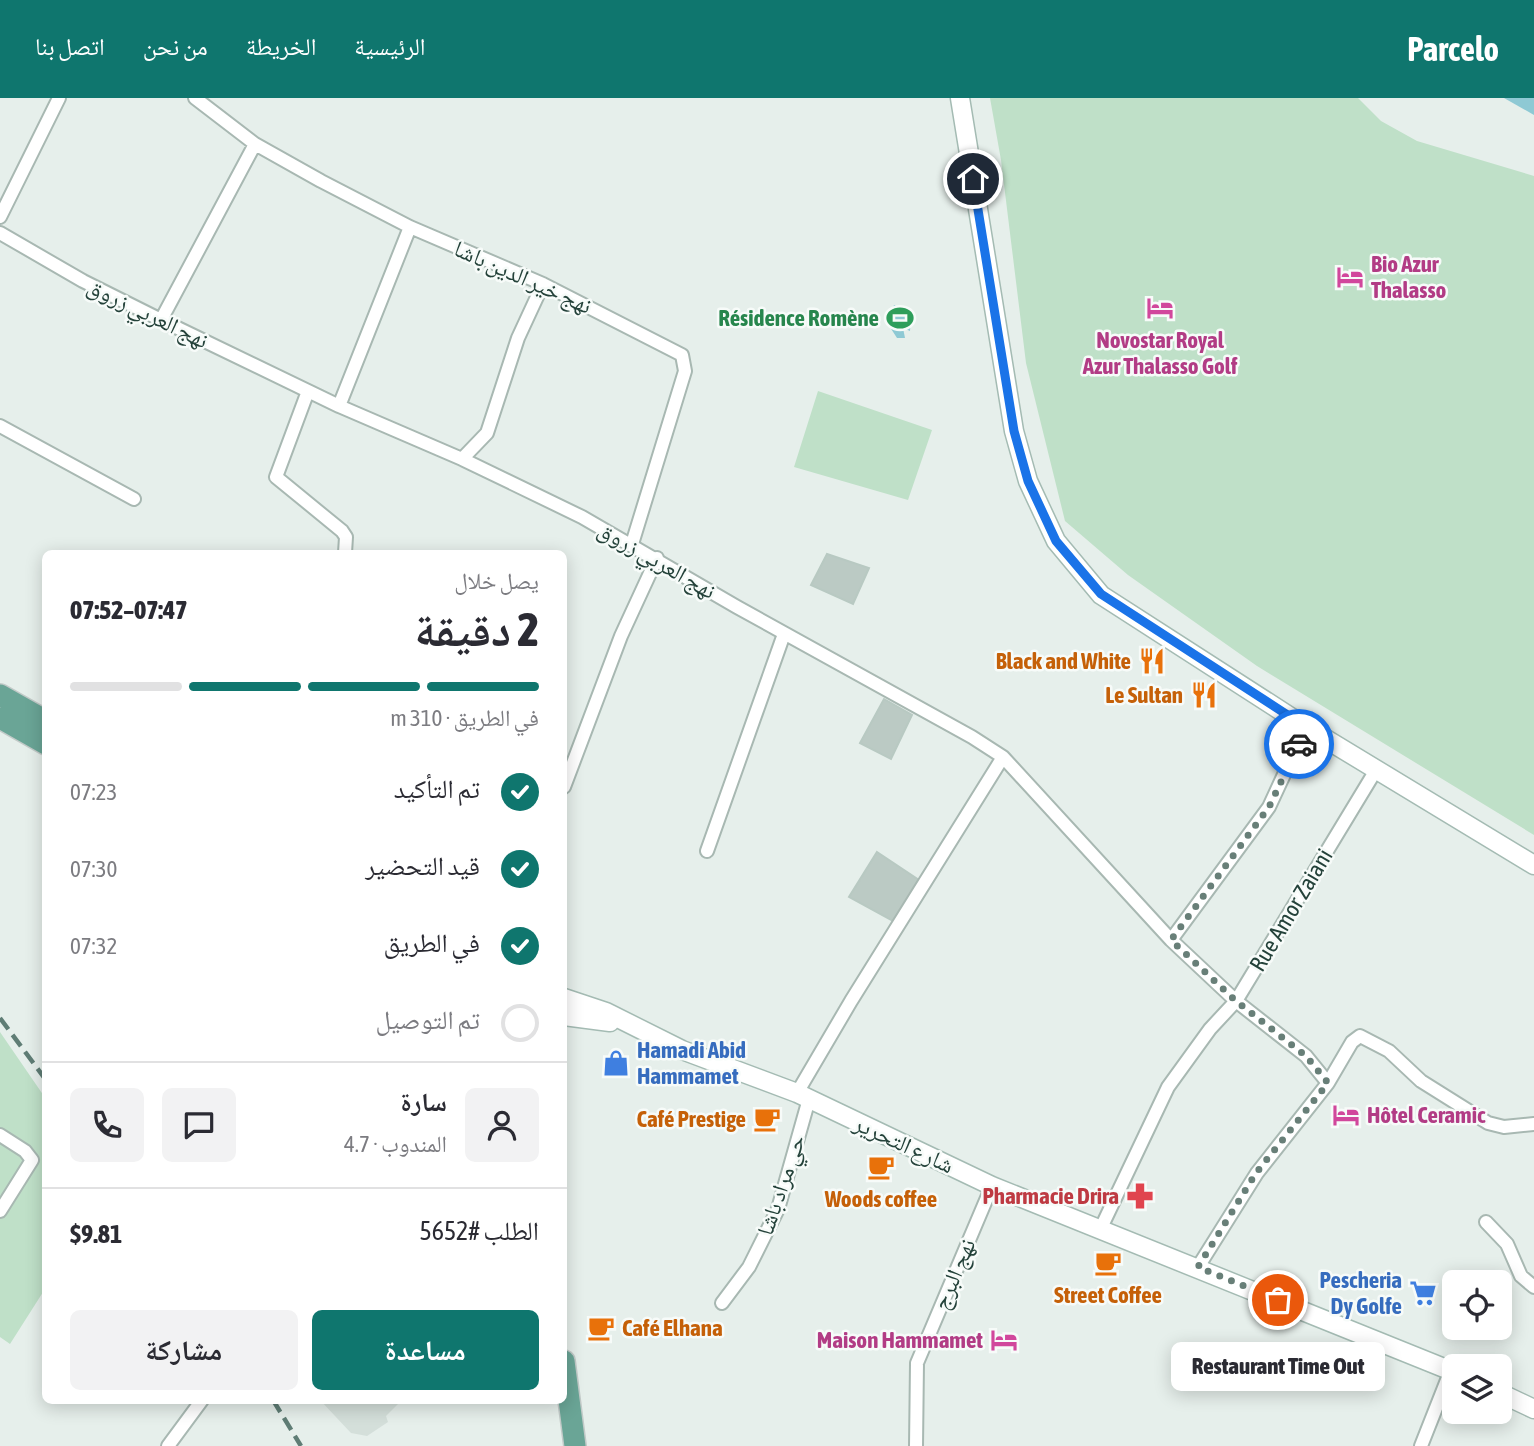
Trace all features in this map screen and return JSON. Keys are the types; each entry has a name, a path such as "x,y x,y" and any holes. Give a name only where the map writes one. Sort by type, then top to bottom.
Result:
{"main road":[{"path":"0,695 42,718"},
{"path":"0,718 42,742"},
{"path":"567,1384 575,1446"}],"street":[{"path":"0,217 60,98"},
{"name":"نهج خير الدين باشا","path":"195,98 255,144 410,227 543,284 679,352 684,359 685,372 632,544"},
{"path":"960,98 1014,431 1028,481 1056,541 1101,594 1306,727 1534,865"},
{"path":"161,320 255,144"},
{"path":"339,406 410,227"},
{"name":"نهج العربي زروق","path":"0,233 83,281 161,320 339,406 462,459 632,544 785,634 972,737 1003,757 1171,940 1236,1001 1292,1044 1328,1083"},
{"path":"462,459 487,433 518,338 543,284"},
{"path":"308,391 276,477 342,531 346,537 345,550"},
{"path":"0,426 134,499"},
{"path":"567,779 621,636 657,558"},
{"path":"707,851 785,634"},
{"path":"1171,940 1269,807 1306,727"},
{"name":"حي مراد باشا","path":"722,1303 749,1267 778,1209 803,1096 851,1001 1003,757"},
{"name":"Rue Amor Zaiani","path":"1100,1230 1168,1087 1209,1029 1236,1001 1376,770"},
{"name":"شارع التحرير","path":"567,999 682,1050 803,1096 992,1186 1442,1367"},
{"name":"شارع التحرير","path":"567,1016 604,1017"},
{"path":"1198,1267 1256,1173 1328,1083 1352,1042 1360,1036 1389,1051 1421,1081 1488,1124 1504,1127 1534,1124"},
{"path":"0,1135 25,1151 32,1160 0,1211"},
{"name":"نهج البرج","path":"916,1446 917,1363 992,1186"},
{"path":"1486,1222 1507,1244 1521,1276 1534,1287"},
{"path":"1421,1446 1442,1397"},
{"path":"1512,1399 1534,1409"},
{"path":"168,1446 194,1404"}],"shaded area":[{"path":"324,1404 398,1404 386,1416 388,1422 367,1436 351,1433"}],"green space":[{"path":"990,98 1358,98 1381,121 1417,141 1534,176 1534,835 1257,666 1128,575 1065,521 1026,363 1001,160"},
{"path":"818,391 932,430 908,500 794,467"},
{"path":"0,1032 42,1093 42,1294 10,1344 0,1337"}],"water":[{"path":"1504,98 1534,98 1534,115"},
{"name":"Résidence Romène","path":"894,305 911,314 910,331 903,328 905,338 897,338 888,324"}],"building":[{"path":"827,554 869,568 853,604 811,585"},
{"path":"884,699 912,715 891,759 860,743"},
{"path":"877,852 919,880 893,921 849,897"}],"railway":[{"path":"0,1018 42,1075"},
{"path":"275,1404 301,1446"}],"way so far":[{"path":"1278,1300 1198,1267 1256,1173 1328,1083 1306,1056 1236,1001 1171,940 1217,873 1269,807 1299,744"}],"place":[{"name":"Bio Azur Thalasso","path":"1350,277"},
{"name":"Novostar Royal Azur Thalasso Golf","path":"1160,308"},
{"name":"Résidence Romène","path":"900,318"},
{"name":"Black and White","path":"1152,661"},
{"name":"Le Sultan","path":"1204,695"},
{"name":"Hamadi Abid Hammamet","path":"616,1063"},
{"name":"Hôtel Ceramic","path":"1346,1115"},
{"name":"Café Prestige","path":"767,1119"},
{"name":"Woods coffee","path":"881,1167"},
{"name":"Pharmacie Drira","path":"1140,1196"},
{"name":"Street Coffee","path":"1108,1263"},
{"name":"Pescheria Dy Golfe","path":"1423,1293"},
{"name":"Restaurant Time Out","path":"1278,1300"},
{"name":"Café Elhana","path":"601,1328"},
{"name":"Maison Hammamet","path":"1004,1340"}],"route":[{"path":"973,179 1014,431 1028,481 1056,541 1080,573 1101,594 1306,727 1299,744"}]}
